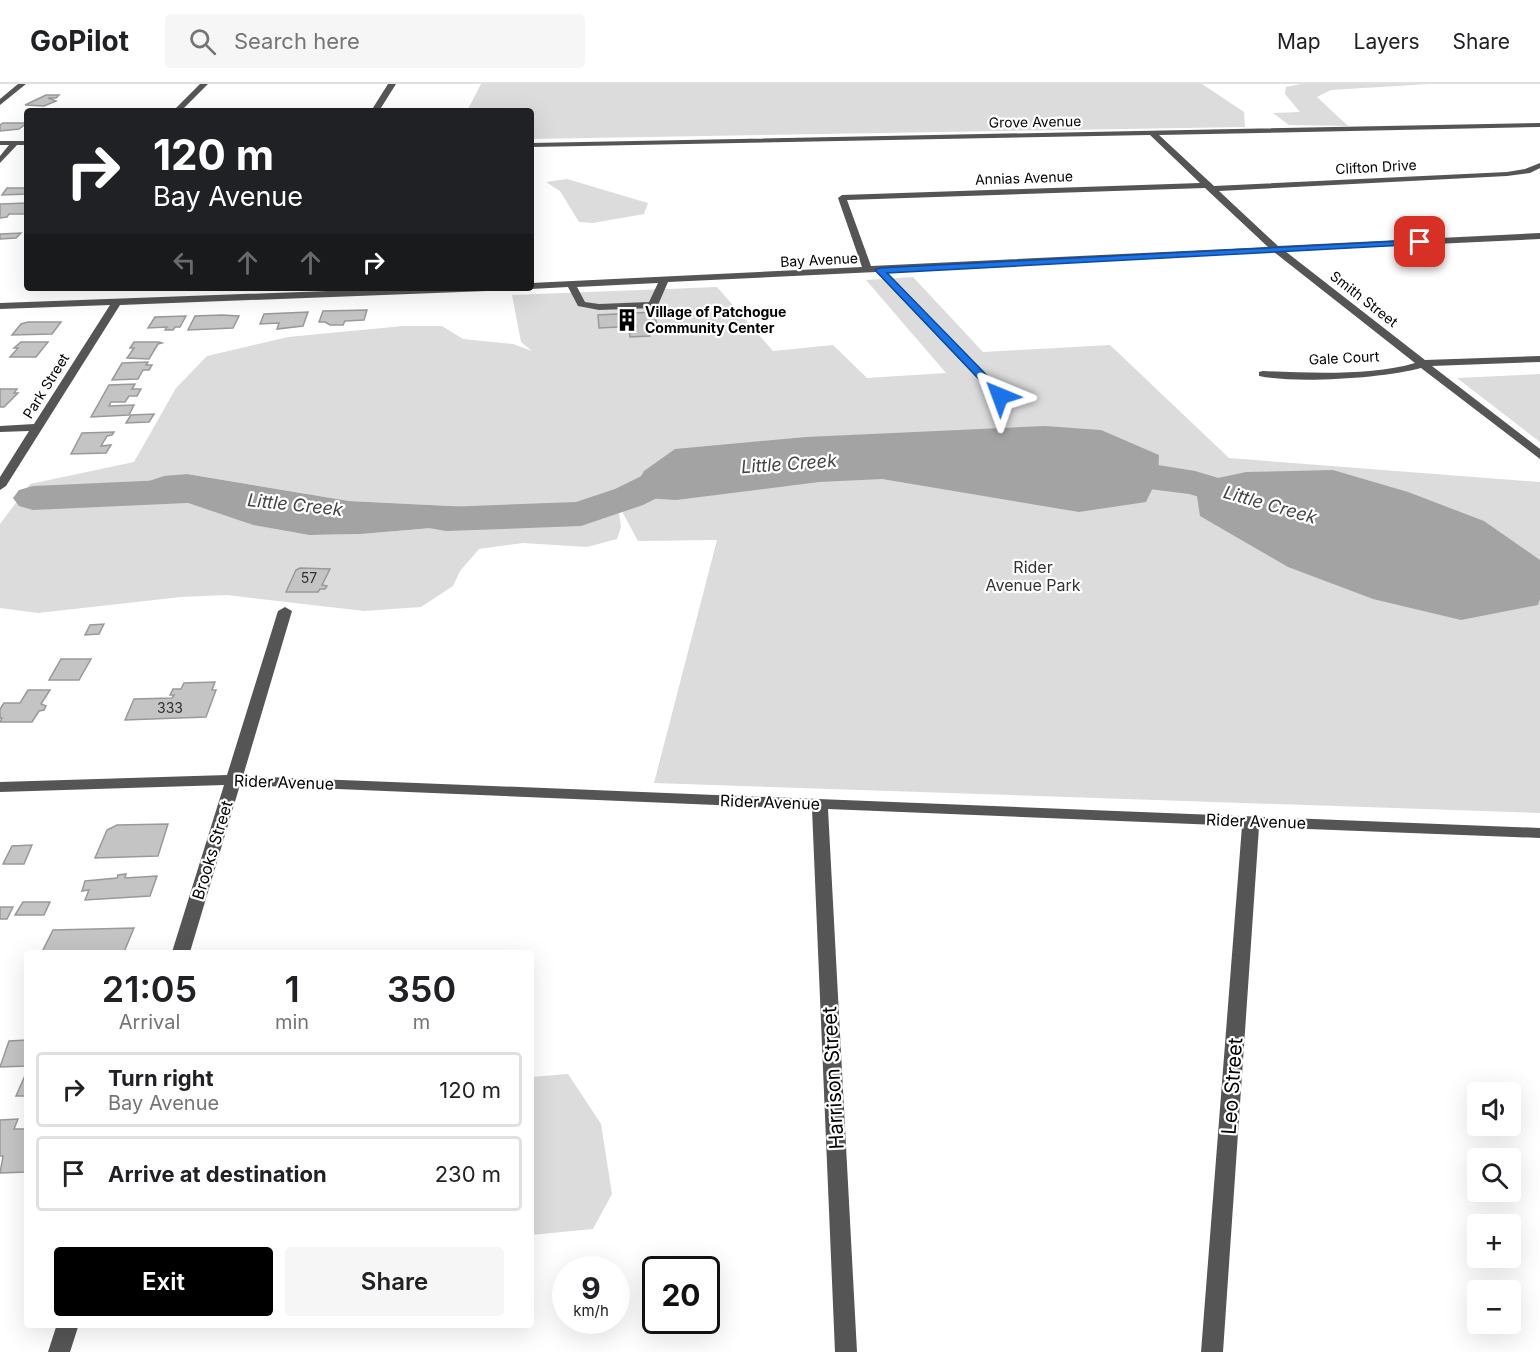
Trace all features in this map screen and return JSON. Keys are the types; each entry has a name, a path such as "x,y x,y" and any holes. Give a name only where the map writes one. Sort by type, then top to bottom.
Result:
{"street":[{"path":"0,103 22,84"},
{"path":"180,108 204,84"},
{"path":"377,108 392,84"},
{"path":"1523,125 1532,132"},
{"name":"Grove Avenue","path":"534,145 1540,125"},
{"name":"Smith Street","path":"1152,133 1277,249 1540,454"},
{"path":"0,143 24,143"},
{"path":"0,161 15,143"},
{"name":"Clifton Drive","path":"1210,187 1507,174 1527,171 1540,165"},
{"name":"Annias Avenue","path":"868,271 842,198 1210,187"},
{"name":"Bay Avenue","path":"534,286 1540,236"},
{"path":"880,270 1000,396"},
{"path":"571,284 582,304 599,307 653,305 664,280"},
{"path":"0,306 321,291"},
{"name":"Park Street","path":"0,486 117,302"},
{"name":"Gale Court","path":"1263,374 1307,376 1398,371 1425,363 1540,359"},
{"path":"0,429 38,427"},
{"name":"Brooks Street","path":"182,950 285,610"},
{"name":"Rider Avenue","path":"0,787 233,780 1540,833"},
{"name":"Harrison Street","path":"820,804 846,1352"},
{"name":"Leo Street","path":"1212,1352 1251,821"},
{"path":"59,1352 67,1328"}],"green space":[{"path":"481,84 1202,84 1244,112 1245,127 534,139 534,108 469,108"},
{"path":"1301,84 1429,84 1331,90 1317,97 1348,126 1289,125 1273,113 1300,112 1285,94 1286,87"},
{"path":"567,179 648,203 644,214 593,223 579,222 560,191 546,182"},
{"name":"Rider Avenue Park","path":"913,277 983,352 1110,345 1229,458 1540,482 1540,813 654,783 717,540 638,541 618,504 621,527 617,539 587,547 523,543 479,549 460,571 453,586 421,607 364,611 227,595 181,597 38,613 0,608 0,524 30,484 134,462 176,388 207,356 288,337 403,326 442,326 463,339 513,344 532,351 521,342 512,295 717,287 773,351 833,345 867,378 946,373 866,280","holes":["187,474 349,501 470,507 500,512 479,524 361,534 309,535 253,525 188,503 119,499 122,490 170,476"]},
{"path":"1540,374 1540,442 1457,378"},
{"path":"568,1074 601,1124 612,1194 593,1229 534,1235 534,1077"}],"water":[{"path":"1045,426 1101,430 1159,455 1158,477 1146,502 1079,512 882,479 819,482 676,500 629,497 644,471 675,449 806,437"},
{"path":"1333,470 1408,492 1484,521 1540,560 1538,605 1461,620 1373,599 1288,567 1200,516 1195,483 1246,472"},
{"path":"187,474 349,501 470,507 501,511 479,524 361,534 309,535 253,525 188,503 118,499 122,490 164,476"}],"building":[{"path":"46,95 59,95 56,98 48,98 56,101 44,106 25,105"},
{"path":"24,123 19,129 0,131 0,125"},
{"path":"7,188 24,188 24,194 2,195"},
{"path":"24,203 24,214 9,214 7,217 0,218 0,204"},
{"path":"21,233 16,238 0,239 0,234"},
{"path":"367,310 364,320 345,321 343,325 319,322 323,311"},
{"path":"308,312 303,326 277,329 279,323 260,324 264,314"},
{"name":"Village of Patchogue Community Center","path":"654,312 657,325 649,326 650,336 630,337 629,329 637,326 599,328 598,315"},
{"path":"186,316 180,327 175,327 173,330 165,330 167,327 148,328 155,317"},
{"path":"195,316 239,316 233,328 188,330"},
{"path":"61,322 52,334 12,335 21,324"},
{"path":"21,342 48,342 36,357 10,357 18,348 14,348"},
{"path":"134,342 162,343 158,344 149,359 127,358 134,348 130,348"},
{"path":"148,362 146,365 152,365 149,370 143,370 138,379 112,380 122,363"},
{"path":"135,384 132,389 141,389 137,396 129,396 125,402 111,402 109,406 134,405 129,415 91,417 109,385"},
{"path":"0,389 17,389 14,393 18,393 4,407 0,407"},
{"path":"154,414 149,422 126,423 131,415"},
{"path":"114,432 107,436 101,446 111,445 106,453 71,454 82,433"},
{"path":"300,568 330,569 322,585 327,586 325,589 320,589 318,592 286,592 296,570"},
{"path":"104,624 99,634 85,635 90,625"},
{"path":"61,659 91,659 79,680 49,680"},
{"path":"215,682 212,690 216,690 206,717 125,720 134,699 172,698 174,695 170,695 173,689 181,689 184,683"},
{"path":"28,690 50,690 41,704 46,706 44,710 39,711 32,722 0,722 2,718 0,718 0,709 4,703 20,703"},
{"path":"168,824 158,856 95,858 107,830 117,825"},
{"path":"32,845 24,864 3,864 12,846"},
{"path":"126,874 125,878 157,876 150,896 85,900 89,890 82,891 85,881 117,878 118,875"},
{"path":"23,902 50,902 44,915 15,915"},
{"path":"0,907 13,907 7,919 0,919"},
{"path":"134,928 125,950 43,950 53,930"},
{"path":"24,1040 24,1066 0,1067 9,1041"},
{"path":"24,1078 24,1096 16,1096"},
{"path":"18,1119 14,1129 24,1129 24,1172 0,1173 3,1156 0,1156 0,1120"}],"waterway":[{"name":"Little Creek","path":"426,517 446,519 581,514 629,497 680,472 689,471"},
{"name":"Little Creek","path":"1091,472 1158,477 1195,483 1258,502"},
{"name":"Little Creek","path":"33,498 187,491"}],"place":[{"name":"Village of Patchogue Community Center","path":"627,320"}],"route":[{"path":"1000,396 880,270 1420,242"}]}
